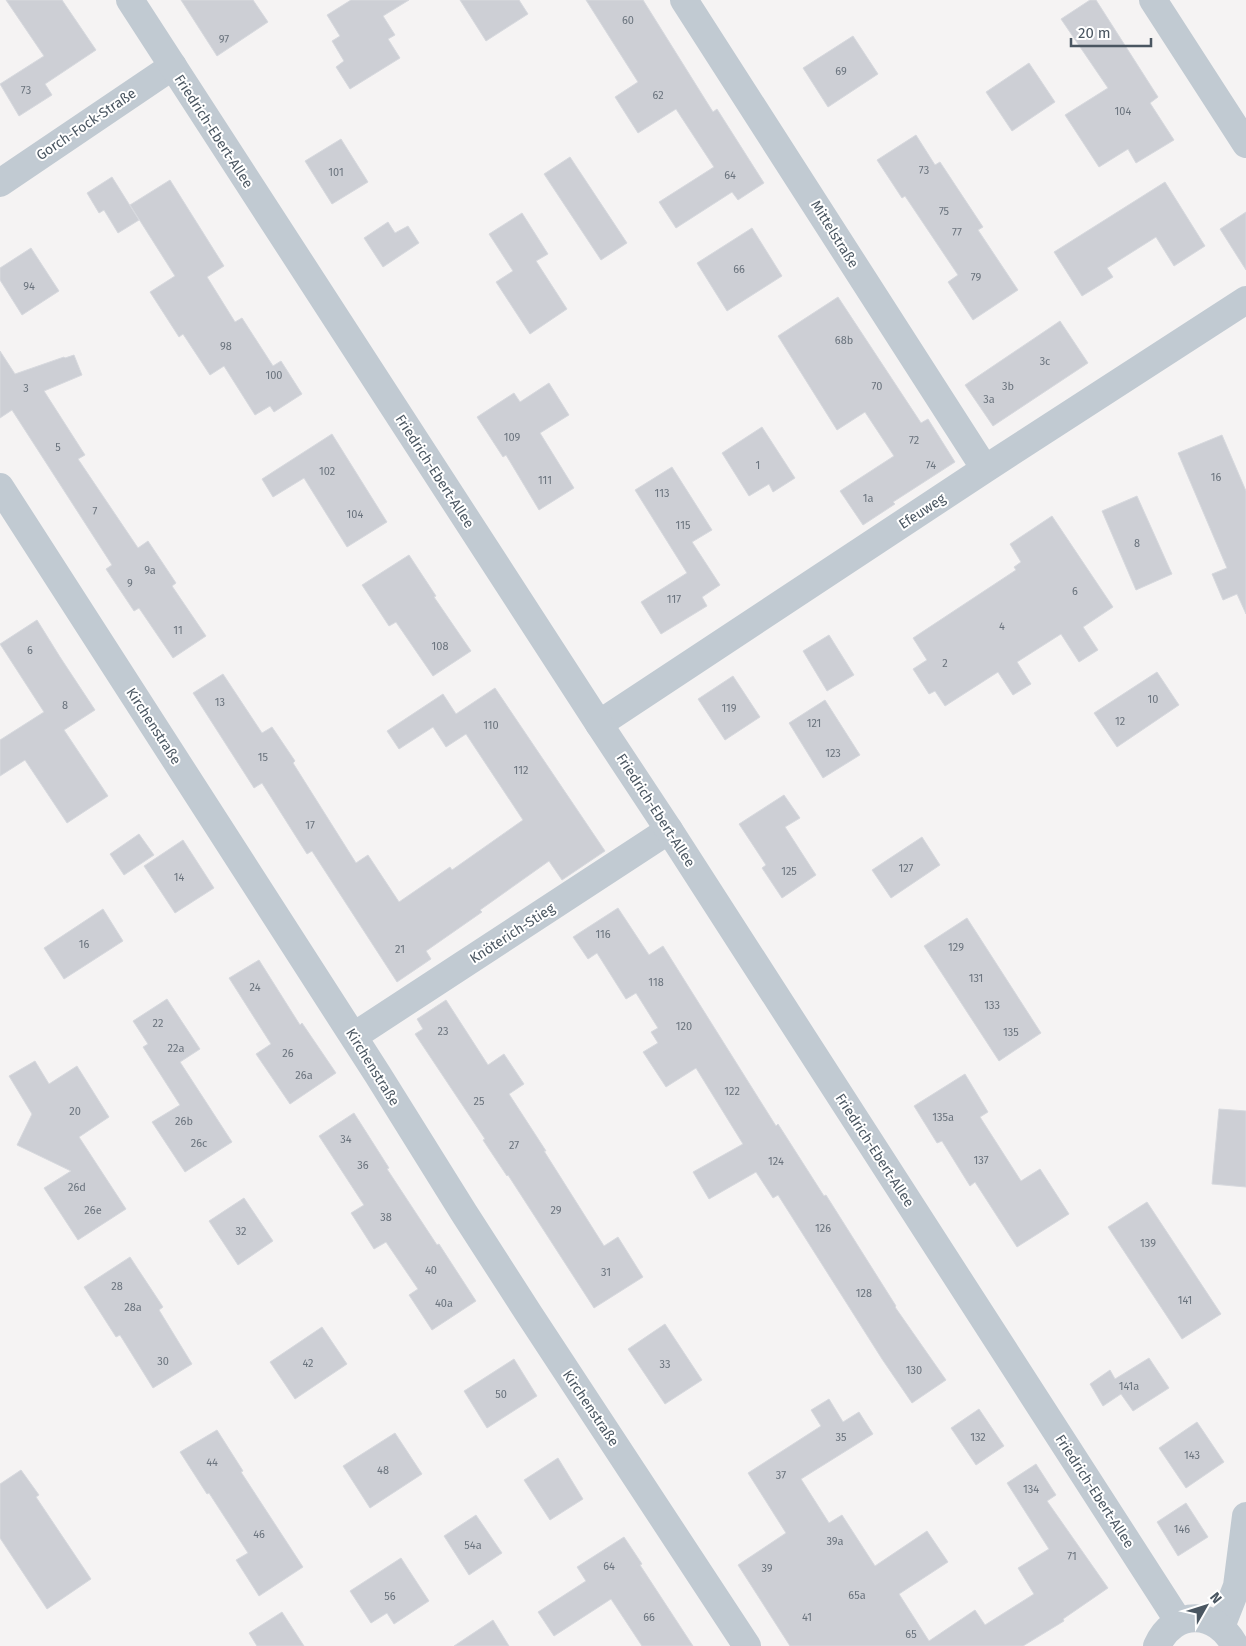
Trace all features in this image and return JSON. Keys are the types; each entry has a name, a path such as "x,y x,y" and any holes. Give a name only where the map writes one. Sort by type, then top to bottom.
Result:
{"street":[{"name":"Friedrich-Ebert-Allee","path":"130,0 669,830 1179,1622"},
{"name":"Mittelstraße","path":"684,0 986,469"},
{"path":"1153,0 1246,144"},
{"name":"Gorch-Fock-Straße","path":"0,183 172,66"},
{"name":"Efeuweg","path":"599,724 1246,300"},
{"name":"Kirchenstraße","path":"4,503 354,1036 464,1213 747,1646"},
{"name":"Knöterich-Stieg","path":"354,1036 669,830"},
{"path":"1231,1640 1246,1516"},
{"path":"1157,1646 1162,1635 1170,1627 1189,1618 1211,1621 1231,1640 1246,1644"}],"building":[{"path":"6,0 62,0 96,50 45,84 52,95 19,116 0,84 44,56"},
{"path":"181,0 253,0 268,22 217,56"},
{"path":"351,0 409,0 383,16 395,35 388,39 400,58 350,89 336,67 344,61 332,41 340,36 327,15"},
{"path":"460,0 519,0 528,14 486,41"},
{"path":"586,0 643,0 713,112 717,109 764,183 738,200 732,192 676,228 659,202 714,167 676,109 638,133 615,97 638,82"},
{"path":"1090,0 1096,0 1158,97 1150,103 1174,140 1136,163 1128,149 1099,167 1065,115 1108,88 1061,19"},
{"path":"853,36 878,74 828,107 803,68"},
{"path":"1029,63 1055,102 1012,131 986,92"},
{"path":"916,135 935,165 940,162 983,227 978,230 1018,290 973,320 948,282 958,275 905,196 902,198 877,160"},
{"path":"341,139 368,182 332,204 305,161"},
{"path":"570,157 627,243 601,260 544,174"},
{"path":"112,177 139,220 118,233 104,210 99,213 87,193"},
{"path":"170,180 224,266 207,277 235,322 242,318 273,366 281,361 302,394 274,412 270,406 255,415 224,366 210,375 183,334 179,337 150,292 175,276 130,205"},
{"path":"1165,182 1205,246 1174,266 1156,237 1107,268 1113,277 1082,296 1054,252"},
{"path":"1246,212 1246,270 1220,229"},
{"path":"522,213 548,254 536,261 567,309 530,334 496,282 513,271 489,234"},
{"path":"388,222 395,233 408,226 419,243 383,267 364,238"},
{"path":"752,228 782,276 727,311 697,263"},
{"path":"31,248 59,291 22,315 0,280 0,268"},
{"path":"838,297 921,423 928,419 955,462 893,502 895,504 863,525 840,491 894,456 865,412 837,430 778,336"},
{"path":"1060,321 1088,363 993,426 965,385"},
{"path":"0,351 15,374 74,355 82,375 44,391 85,455 78,459 138,548 148,541 176,583 172,586 206,636 173,658 139,608 134,611 106,569 112,565 12,410 0,418"},
{"path":"549,383 569,415 540,433 574,488 539,510 506,455 503,457 477,417 514,393 520,402"},
{"path":"762,427 795,478 773,492 769,484 749,496 722,453"},
{"path":"332,434 387,522 347,547 304,478 273,497 262,479"},
{"path":"1222,435 1246,491 1246,614 1237,594 1223,600 1212,574 1227,568 1178,453"},
{"path":"672,467 712,530 692,542 720,585 702,597 707,606 661,634 641,602 687,573 635,490"},
{"path":"1137,496 1172,574 1136,590 1102,511"},
{"path":"1052,516 1113,607 1083,627 1098,650 1079,662 1061,634 1017,662 1031,684 1013,695 998,672 945,706 935,691 929,694 913,669 927,660 913,638 1016,570 1014,567 1021,562 1010,544"},
{"path":"409,555 436,596 434,597 471,651 433,676 396,622 389,626 362,585"},
{"path":"37,620 95,710 64,730 108,796 67,823 25,760 0,776 0,740 44,712 0,644"},
{"path":"829,635 854,675 827,691 803,651"},
{"path":"1157,672 1179,705 1117,747 1094,713"},
{"path":"223,674 262,733 272,727 295,761 293,763 356,863 368,855 399,902 450,867 452,870 523,820 466,734 446,747 433,727 399,749 387,731 443,694 456,714 495,688 605,851 562,880 549,861 480,910 482,912 426,951 431,959 397,982 312,851 307,854 262,783 254,788 193,693"},
{"path":"733,676 760,717 725,740 698,699"},
{"path":"825,700 860,755 823,778 789,723"},
{"path":"784,795 800,818 785,827 816,875 782,898 762,868 766,865 739,824"},
{"path":"139,834 154,855 124,875 110,854"},
{"path":"922,837 940,865 891,898 872,870"},
{"path":"183,840 214,888 175,913 144,866"},
{"path":"618,908 649,955 663,946 776,1126 778,1124 824,1196 826,1195 895,1307 946,1380 912,1403 778,1195 773,1198 756,1172 709,1199 693,1172 743,1144 696,1068 666,1087 643,1052 658,1043 651,1032 658,1028 636,993 626,999 597,953 588,959 573,937"},
{"path":"103,909 123,941 64,979 44,948"},
{"path":"967,918 1041,1033 999,1061 924,946"},
{"path":"259,960 300,1025 302,1023 336,1073 290,1104 256,1054 271,1044 229,978"},
{"path":"167,999 200,1049 180,1062 232,1142 185,1172 152,1122 180,1105 143,1047 148,1044 133,1021"},
{"path":"446,1000 488,1065 504,1054 524,1084 509,1094 546,1151 544,1151 604,1246 618,1237 643,1277 594,1308 415,1034 423,1029 417,1019"},
{"path":"35,1061 49,1084 77,1066 109,1117 79,1137 126,1209 78,1240 44,1188 71,1171 17,1145 32,1114 9,1076"},
{"path":"965,1074 988,1112 980,1117 1021,1181 1040,1169 1069,1214 1017,1247 975,1182 970,1186 942,1141 937,1143 914,1106"},
{"path":"1219,1109 1246,1111 1246,1187 1212,1184"},
{"path":"354,1113 389,1168 387,1169 476,1301 432,1330 409,1295 418,1289 386,1242 374,1249 351,1213 364,1205 319,1136"},
{"path":"244,1198 273,1241 238,1265 209,1221"},
{"path":"1147,1202 1221,1314 1182,1339 1108,1227"},
{"path":"130,1257 163,1307 159,1310 192,1364 153,1388 120,1335 116,1337 84,1287"},
{"path":"665,1324 702,1380 665,1404 628,1349"},
{"path":"322,1327 347,1364 295,1399 270,1362"},
{"path":"1149,1358 1169,1388 1133,1411 1121,1394 1103,1406 1090,1384 1110,1370 1115,1379"},
{"path":"514,1359 537,1396 487,1428 464,1391"},
{"path":"829,1399 843,1422 859,1412 873,1434 801,1479 829,1523 842,1515 875,1566 927,1531 948,1562 899,1594 929,1641 975,1610 985,1625 1034,1594 1018,1568 1049,1549 1007,1483 1036,1464 1056,1495 1047,1501 1108,1588 1063,1619 1064,1621 1023,1646 790,1646 738,1565 786,1533 748,1473 821,1426 811,1410"},
{"path":"979,1409 1004,1446 976,1465 951,1428"},
{"path":"1197,1422 1224,1462 1186,1488 1159,1448"},
{"path":"217,1430 243,1471 241,1472 303,1567 259,1596 236,1560 248,1553 180,1452"},
{"path":"395,1433 422,1474 370,1508 343,1466"},
{"path":"558,1458 583,1499 550,1520 524,1480"},
{"path":"21,1470 39,1495 36,1497 91,1579 47,1609 0,1538 0,1484"},
{"path":"1186,1503 1208,1537 1178,1556 1157,1522"},
{"path":"476,1515 502,1553 469,1575 444,1536"},
{"path":"624,1537 693,1646 642,1646 611,1599 554,1636 538,1612 586,1581 577,1567"},
{"path":"401,1558 429,1601 394,1624 387,1613 371,1623 350,1591"},
{"path":"282,1612 304,1646 257,1646 249,1633"},
{"path":"493,1620 509,1646 454,1646"}]}
